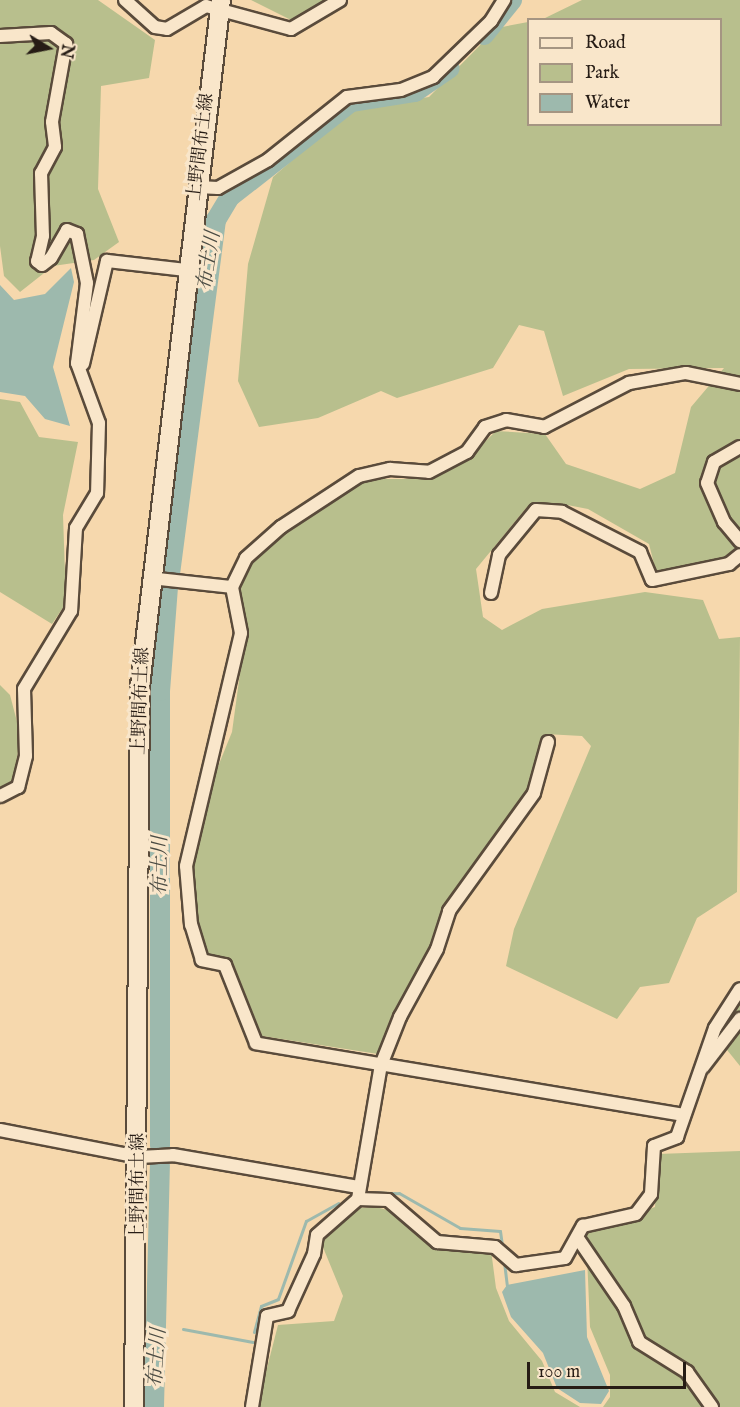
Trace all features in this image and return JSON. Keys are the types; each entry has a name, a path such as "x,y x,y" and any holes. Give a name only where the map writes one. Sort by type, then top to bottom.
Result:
{"main road":[{"name":"上野間布土線","path":"134,1407 140,1157 140,686 150,578 186,270 220,3"}],"street":[{"path":"125,0 155,27 167,29 206,6 220,3 291,29 340,0"},
{"path":"196,187 219,188 268,160 347,97 400,90 433,77 491,21 504,0"},
{"path":"0,36 51,33 66,44 52,122 55,147 41,173 43,236 37,261 42,265 51,258 67,230 77,234 87,283 77,363 99,423 97,493 76,528 70,610 24,689 29,736 18,787 0,796"},
{"path":"84,380 83,361 107,261 186,270"},
{"path":"684,1115 256,1043 225,964 202,960 196,943 186,866 241,633 232,587 246,558 281,527 359,476 390,469 429,472 467,452 486,427 506,420 544,427 630,383 686,373 740,384"},
{"path":"740,447 714,462 707,483 724,522 740,541"},
{"path":"491,593 499,555 536,510 562,512 640,552 652,580 729,564 740,555"},
{"path":"150,578 232,587"},
{"path":"252,1407 267,1316 288,1311 314,1254 317,1235 358,1193 381,1065 437,949 449,911 534,793 548,741"},
{"path":"0,1130 140,1157 173,1155 358,1193 388,1200 437,1242 495,1247 516,1265 565,1258 579,1240 584,1226 636,1214 651,1194 654,1146 676,1137 715,1028 740,989"},
{"path":"699,1070 740,1019"},
{"path":"579,1240 624,1306 639,1342 687,1372 712,1407"}],"green space":[{"path":"0,0 98,0 155,40 149,78 101,86 98,189 119,242 94,260 53,266 20,292 4,276 0,246"},
{"path":"251,0 325,0 295,22"},
{"path":"582,0 740,0 740,558 656,572 649,544 588,509 557,503 527,507 476,569 483,617 502,630 542,609 645,592 703,600 719,639 740,637 737,892 697,918 669,983 640,987 617,1019 506,966 514,929 591,746 582,736 545,734 529,790 450,897 438,935 378,1054 262,1036 232,961 205,953 196,925 191,864 206,796 232,732 246,629 238,588 257,556 359,479 433,479 464,462 496,431 545,434 566,464 640,489 675,473 691,407 724,368 629,369 563,396 544,331 519,325 493,368 397,398 381,391 318,418 259,427 238,381 248,264 273,177 351,109 429,97 497,28 527,22 527,126 722,126 722,18 545,18"},
{"path":"0,399 20,402 39,437 78,442 63,515 66,603 52,624 0,592"},
{"path":"0,685 10,695 21,737 12,782 0,789"},
{"path":"740,983 740,1066 719,1040"},
{"path":"740,1151 740,1407 603,1407 610,1397 610,1375 590,1327 586,1232 655,1207 658,1154"},
{"path":"376,1207 399,1213 428,1245 491,1250 496,1288 509,1321 542,1361 555,1392 580,1407 257,1407 278,1325 334,1321 343,1296 320,1240 356,1208"}],"water":[{"path":"71,268 74,282 53,367 70,426 45,419 25,396 0,392 0,285 14,300 45,294"},
{"path":"585,1270 587,1337 609,1391 601,1404 580,1403 557,1388 543,1353 511,1317 502,1292 507,1285"}],"waterway":[{"name":"布土川","path":"484,35 512,0"},
{"name":"布土川","path":"170,574 216,220 230,197 351,102 415,92 450,68"},
{"name":"布土川","path":"160,1146 160,691 168,586"},
{"name":"布土川","path":"154,1407 160,1165"},
{"path":"365,1192 399,1193 460,1228 500,1231 502,1245"},
{"path":"254,1332 261,1306 278,1299 306,1221 338,1203"},
{"path":"504,1262 507,1285"},
{"path":"183,1329 253,1342"}]}
